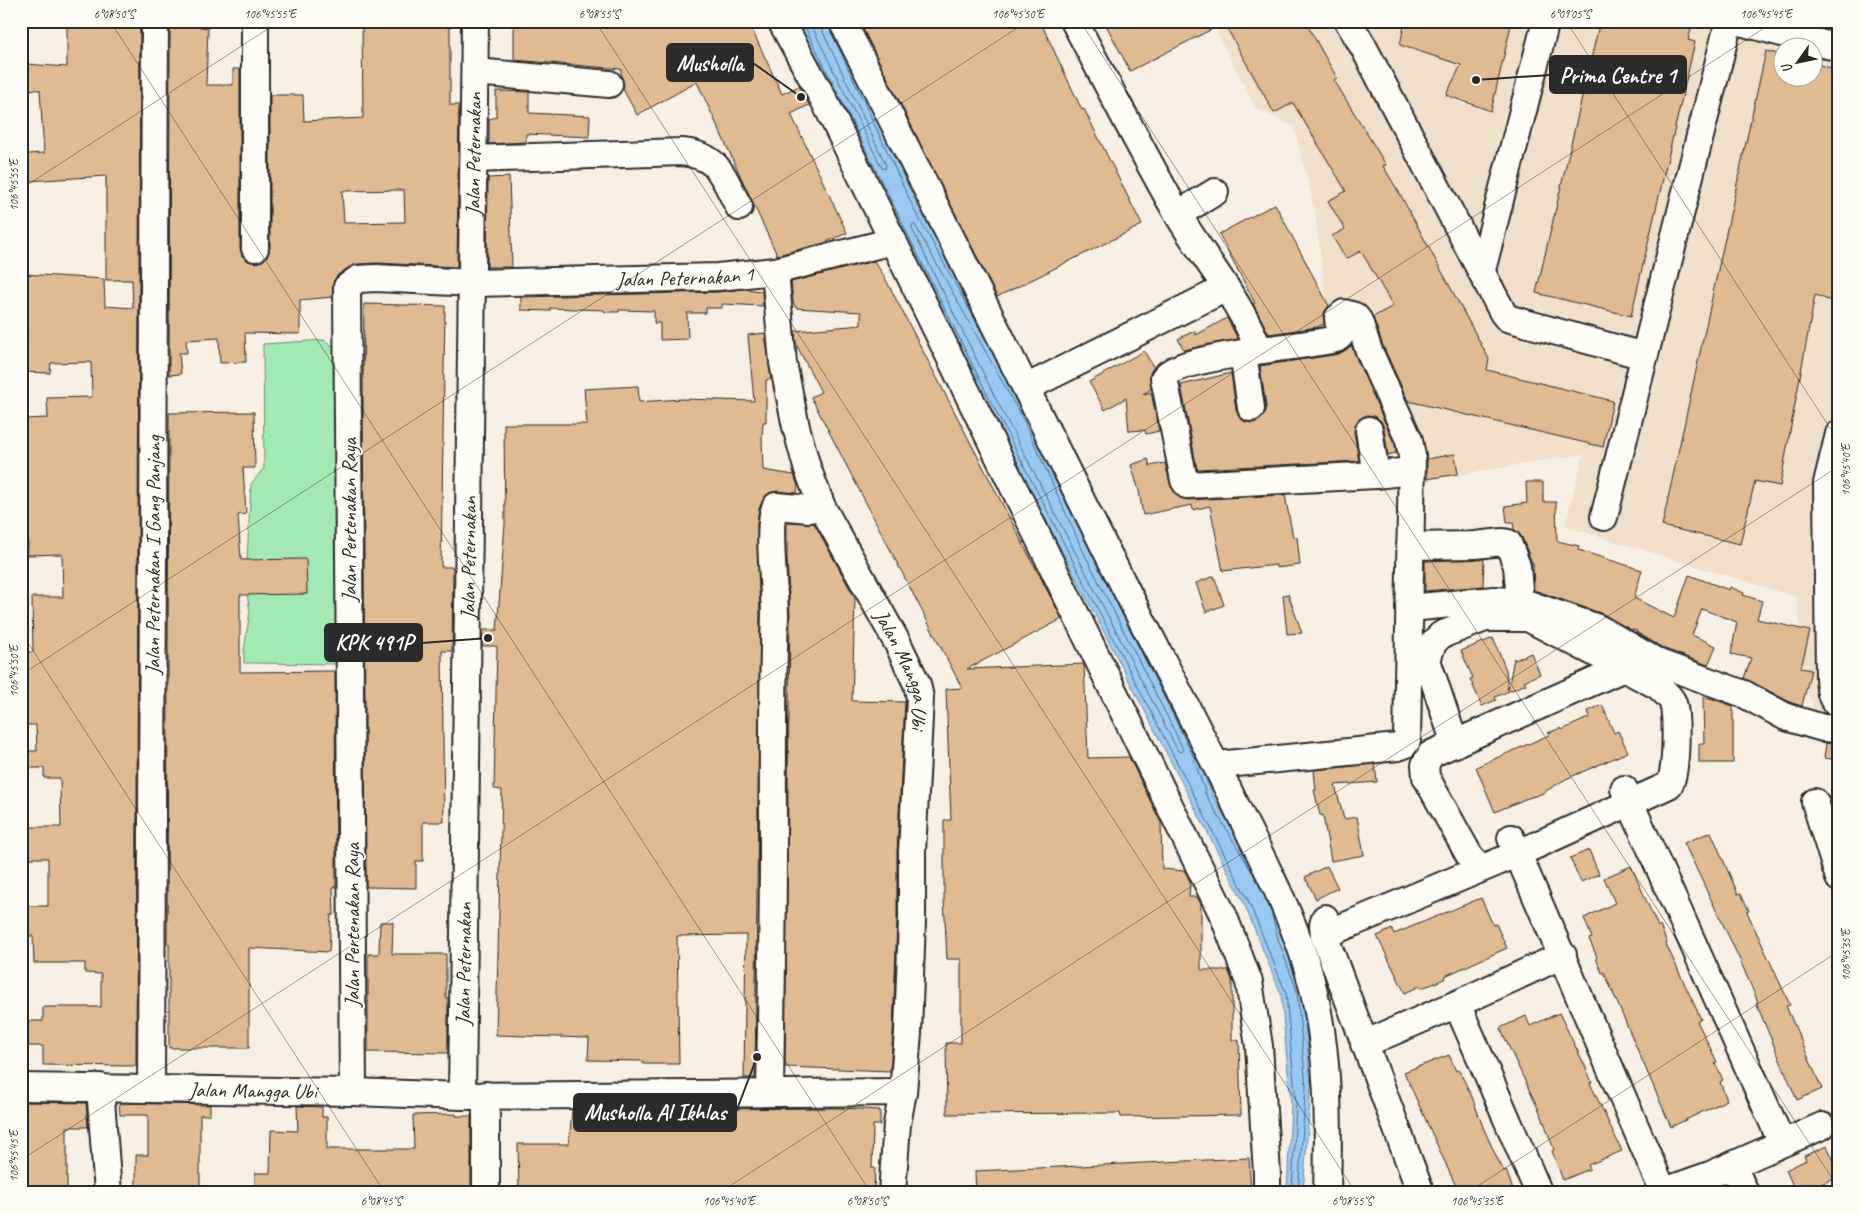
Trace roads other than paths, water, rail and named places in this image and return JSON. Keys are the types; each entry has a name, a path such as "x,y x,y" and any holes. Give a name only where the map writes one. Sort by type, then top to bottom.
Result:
{"street":[{"name":"Jalan Peternakan I Gang Panjang","path":"151,1089 155,21"},
{"path":"254,21 255,248"},
{"name":"Jalan Peternakan","path":"474,1095 473,283 475,21"},
{"path":"781,21 824,100 1052,562 1224,917 1249,982 1259,1046 1267,1174 1266,1193"},
{"path":"842,21 1113,562 1217,765 1291,920 1313,990 1322,1042 1328,1134 1327,1193"},
{"path":"1074,21 1178,214 1242,312 1251,352 1251,408"},
{"path":"1348,21 1507,318 1644,356"},
{"path":"1364,48 1370,21"},
{"path":"1482,270 1546,21"},
{"path":"1604,517 1730,21"},
{"path":"1736,21 1839,48"},
{"path":"475,72 609,84"},
{"path":"474,159 693,153 707,157 717,167 739,207"},
{"path":"1178,214 1215,192"},
{"name":"Jalan Peternakan 1","path":"473,283 718,277 775,271 893,241"},
{"name":"Jalan Mangga Ubi","path":"775,271 783,363 796,427 807,467 822,507 898,644 917,684 920,698 912,852 908,1033 903,1092 897,1124 892,1193"},
{"name":"Jalan Pertenakan Raya","path":"354,1092 347,287 358,279 376,278 473,283"},
{"path":"1026,388 1226,288"},
{"path":"1217,765 1404,745 1407,741 1412,456 1409,440 1355,316 1344,313 1338,318 1340,336 1336,340 1251,352 1181,367 1170,371 1164,378 1185,483 1376,475 1411,471"},
{"path":"1369,430 1376,475"},
{"path":"1839,434 1827,483 1829,678 1834,702 1839,706"},
{"path":"770,1093 773,852 772,706 775,598 771,535 772,511 776,506 810,509 822,507"},
{"path":"1410,546 1508,543 1517,566 1520,601"},
{"path":"1410,608 1494,600 1520,601 1598,628 1659,663 1744,694 1786,717 1823,728 1839,729"},
{"path":"1421,1193 1324,935 1474,862 1627,796 1671,783 1674,765 1675,730 1673,703 1668,695 1658,686 1528,618 1485,618 1442,635 1433,643 1427,660 1454,744"},
{"path":"1474,862 1426,777 1425,765 1432,754 1624,668"},
{"path":"1627,796 1782,1143"},
{"path":"1815,802 1839,878"},
{"path":"1515,845 1563,955 1661,1192 1720,1177 1782,1143 1822,1126"},
{"path":"1364,1044 1563,955"},
{"path":"1457,1004 1539,1193"},
{"name":"Jalan Mangga Ubi","path":"21,1087 474,1095 903,1092"},
{"path":"100,1087 108,1193"},
{"path":"474,1095 486,1193"},
{"path":"1720,1177 1745,1193"}],"water":[{"path":"797,21 830,21 918,207 1033,414 1197,752 1212,795 1273,899 1283,938 1302,990 1311,1086 1303,1193 1287,1193 1291,1104 1281,994 1243,901 985,402"}],"place":[{"name":"Prima Centre 1","path":"1476,80"},
{"name":"Musholla","path":"801,97"},
{"name":"KPK 491P","path":"488,638"},
{"name":"Musholla Al Ikhlas","path":"757,1057"}]}
